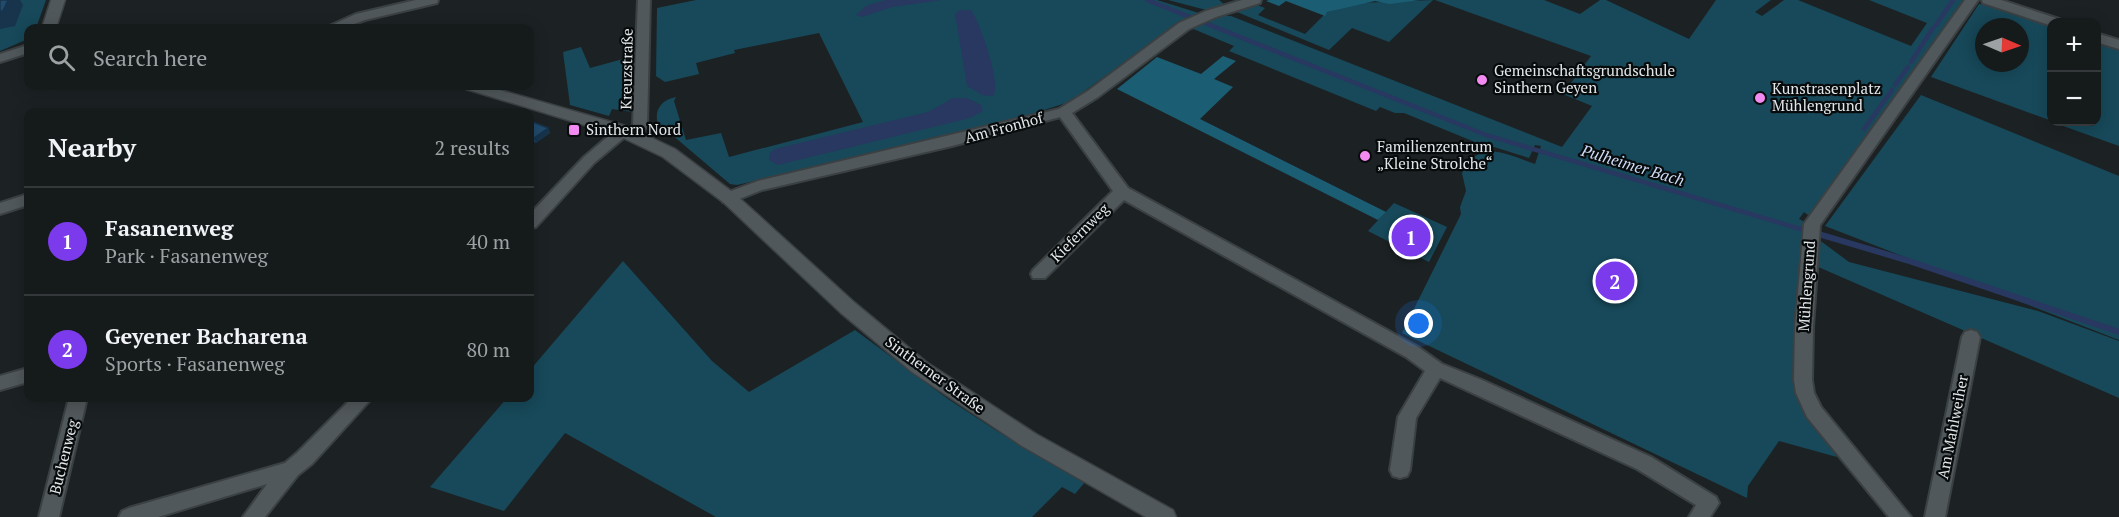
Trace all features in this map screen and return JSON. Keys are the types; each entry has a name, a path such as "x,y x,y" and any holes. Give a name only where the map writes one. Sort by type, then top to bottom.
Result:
{"street":[{"path":"50,24 58,0"},
{"path":"343,24 361,17 432,0"},
{"name":"Kreuzstraße","path":"627,132 640,126 642,117 644,0"},
{"name":"Am Fronhof","path":"729,198 758,186 952,141 1064,112 1094,94 1184,27 1207,16 1255,0"},
{"name":"Mühlengrund","path":"1901,517 1814,412 1805,393 1804,327 1811,231 1972,0"},
{"path":"1988,0 2047,20"},
{"path":"2101,38 2119,45"},
{"path":"0,58 24,50"},
{"name":"Sintherner Straße","path":"485,90 627,132 674,156 729,198 848,308 919,367 1029,440 1166,517"},
{"path":"1064,112 1122,192 1413,352 1436,369 1476,385 1644,464 1704,510"},
{"path":"534,219 589,160 627,132"},
{"name":"Kiefernweg","path":"1039,274 1122,192"},
{"path":"0,208 24,200"},
{"name":"Am Mahlweiher","path":"1935,517 1971,337"},
{"path":"1400,470 1407,417 1436,369"},
{"path":"0,383 24,376"},
{"name":"Buchenweg","path":"49,517 77,402"},
{"path":"253,517 291,469 305,458 359,402"},
{"path":"129,517 291,469"}],"shaded area":[{"path":"0,0 46,0 37,24 24,24 24,41 0,51"},
{"path":"696,0 1157,0 1202,14 1177,25 1069,102 991,127 737,185 730,184 671,134 665,136 657,118 657,112 663,103 676,97 674,101 686,140 721,133 729,157 863,122 819,33 734,50 735,53 696,63 699,74 665,82 656,76 657,8"},
{"path":"885,0 942,0 892,7 862,17 856,15 866,6"},
{"path":"1168,0 1219,0 1226,6 1210,11"},
{"path":"1420,0 1390,4 1375,1 1327,12 1325,16 1286,1 1279,6 1266,1"},
{"path":"1433,0 1389,42 1352,28 1329,50 1237,12 1239,8 1246,6 1255,5 1265,8 1258,15 1305,34 1327,12 1357,3"},
{"path":"1435,0 1544,0 1580,14 1600,0 1606,0 1689,39 1716,0 1771,0 1755,12 1762,16 1784,0 1798,0 1911,46 1927,23 1869,0 1964,0 1818,207 1808,215 1804,212 1799,219 1803,221 1803,235 1798,400 1837,457 1779,441 1748,486 1747,498 1402,333 1461,214 1460,207 1466,191 1462,173 1469,162 1476,155 1494,152 1504,153 1535,164 1541,146 1535,145 1529,158 1487,147 1404,113 1395,113 1380,107 1376,111 1229,51 1234,46 1191,28 1218,16 1231,16 1562,147 1592,106 1563,94 1591,56"},
{"path":"1979,4 1995,6 2047,24 2047,119 1931,77"},
{"path":"960,10 971,10 980,27 995,80 993,96 982,95 967,86 955,14"},
{"path":"2101,41 2119,48 2119,146 2063,126 2101,126"},
{"path":"581,47 590,68 634,56 632,112 612,109 609,116 570,105 563,52"},
{"path":"1223,56 1236,61 1214,79 1233,87 1200,119 1386,212 1378,220 1117,89 1157,57 1201,74"},
{"path":"1921,95 2119,176 2119,340 1825,226"},
{"path":"953,98 967,98 981,105 983,111 970,118 778,165 769,160 769,154 775,149 928,112"},
{"path":"1394,203 1447,227 1429,262 1368,231"},
{"path":"1818,239 1849,262 2038,311 2119,341 2119,398 1816,266"},
{"path":"623,261 712,361 749,392 855,330 948,399 997,431 1085,482 1075,494 1062,487 1032,517 716,517 565,433 504,511 430,487 504,402 534,402 534,365"}],"building":[{"path":"0,0 8,0 3,11 0,11"},
{"path":"534,123 548,128 534,138"}],"waterway":[{"name":"Pulheimer Bach","path":"1147,0 1486,135 1807,231"},
{"path":"1936,25 1953,0"},
{"path":"1911,62 1933,28"},
{"path":"1895,85 1908,67"},
{"path":"1864,129 1892,90"},
{"name":"Pulheimer Bach","path":"1802,229 1906,260 2119,332"}],"place":[{"name":"Gemeinschaftsgrundschule Sinthern Geyen","path":"1482,80"},
{"name":"Kunstrasenplatz Mühlengrund","path":"1760,98"},
{"name":"Sinthern Nord","path":"574,130"},
{"name":"Familienzentrum „Kleine Strolche“","path":"1365,156"},
{"name":"Fasanenweg","path":"1411,237"},
{"name":"Geyener Bacharena","path":"1615,281"}]}
